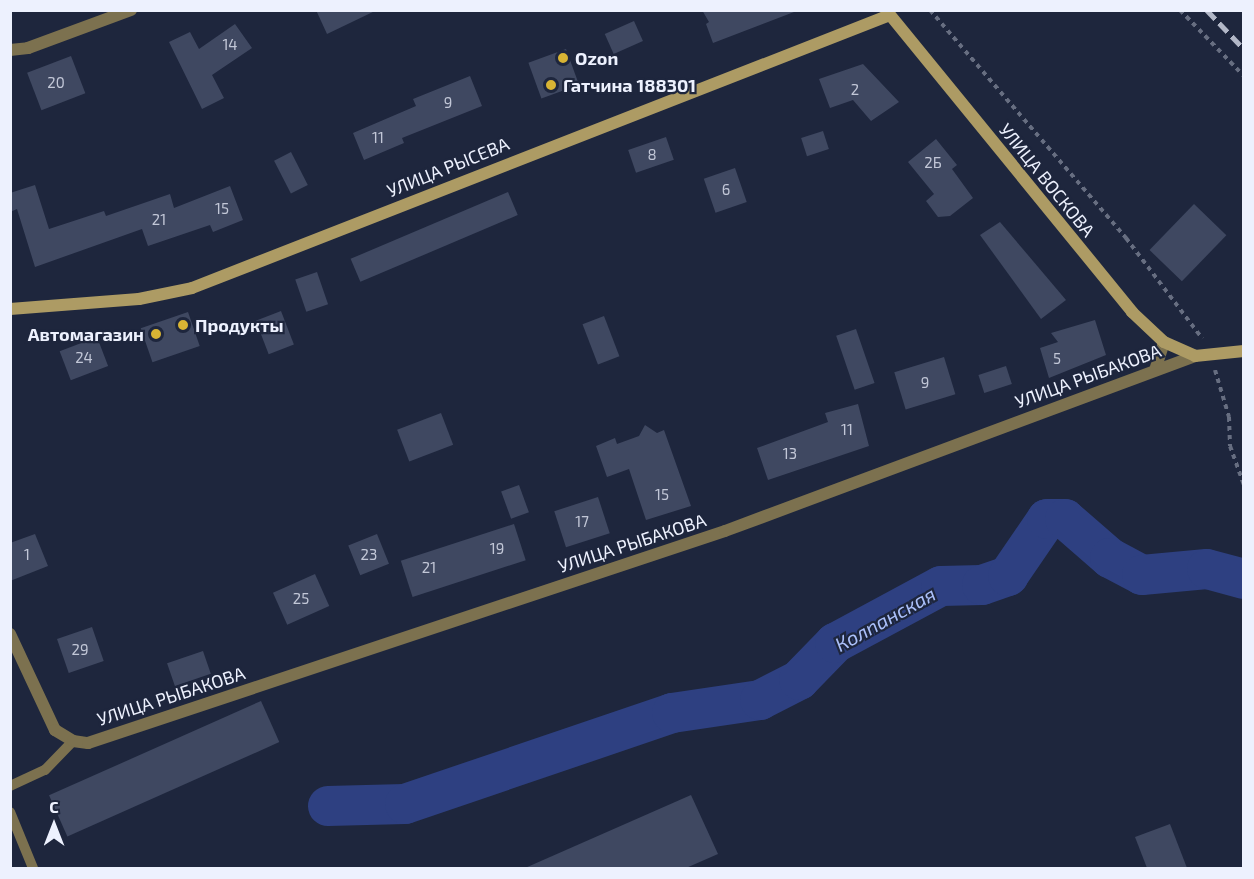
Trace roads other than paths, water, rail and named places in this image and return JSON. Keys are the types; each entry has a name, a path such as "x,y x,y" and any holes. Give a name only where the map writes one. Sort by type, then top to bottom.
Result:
{"main road":[{"name":"УЛИЦА РЫСЕВА","path":"10,309 139,299 192,288 888,13"},
{"name":"УЛИЦА ВОСКОВА","path":"888,13 1132,312 1164,342 1195,356"},
{"path":"1195,356 1244,351"}],"street":[{"path":"10,50 28,48 131,10"},
{"path":"1155,370 1164,342"},
{"name":"УЛИЦА РЫБАКОВА","path":"73,741 88,743 725,531 1195,356"},
{"path":"10,634 55,730 73,741"}],"lane":[{"path":"10,786 45,770 73,741"},
{"path":"10,812 33,868"}],"waterway":[{"name":"Колпанская","path":"328,806 405,804 672,713 760,700 799,680 835,643 941,586 982,585 1008,576 1047,519 1065,519 1110,558 1142,575 1207,569 1244,579"}],"railway":[{"path":"1207,10 1244,49"}],"place":[{"name":"Ozon","path":"563,58"},
{"name":"Гатчина 188301","path":"551,85"},
{"name":"Продукты","path":"183,325"},
{"name":"Автомагазин","path":"156,334"}]}
